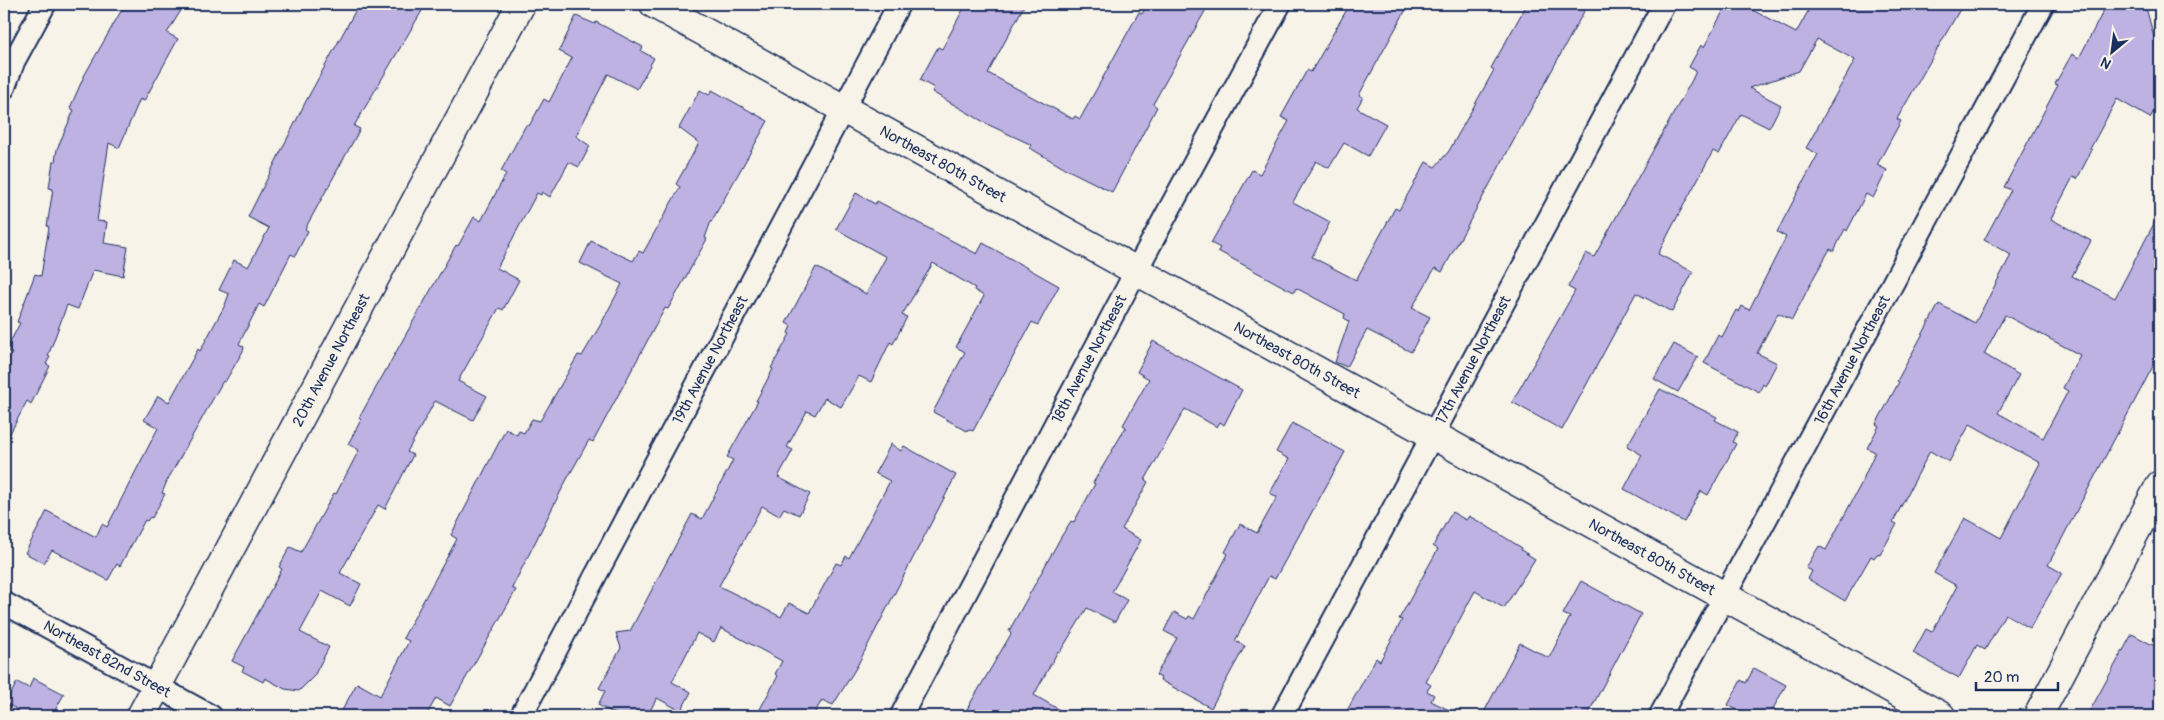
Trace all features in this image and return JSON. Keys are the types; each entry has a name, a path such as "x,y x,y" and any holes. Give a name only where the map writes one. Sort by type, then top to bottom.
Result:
{"street":[{"path":"4,88 14,61 45,4"},
{"name":"20th Avenue Northeast","path":"141,716 521,4"},
{"name":"Northeast 80th Street","path":"654,4 1941,716"},
{"name":"19th Avenue Northeast","path":"521,716 899,4"},
{"name":"18th Avenue Northeast","path":"901,716 1136,271 1280,4"},
{"name":"17th Avenue Northeast","path":"1282,716 1664,4"},
{"name":"16th Avenue Northeast","path":"1660,716 2043,4"},
{"path":"2038,716 2160,485"},
{"name":"Northeast 82nd Street","path":"4,603 211,716"}],"building":[{"path":"125,4 185,4 167,33 178,39 144,101 140,99 119,148 109,143 97,221 107,222 104,243 128,247 123,276 93,270 78,309 67,305 48,356 50,357 46,364 50,366 31,404 27,401 4,445 4,370 12,353 6,350 20,323 17,322 35,274 41,276 53,189 49,188 53,161 55,162 57,149 74,110 70,108 84,76"},
{"path":"359,4 426,4 354,126 360,129 305,229 308,231 295,256 291,254 264,307 259,304 239,344 244,347 243,351 225,382 223,381 167,481 162,493 165,494 152,518 150,517 147,521 145,520 120,566 117,564 108,580 52,550 44,563 25,553 47,511 96,537 102,524 107,527 158,428 144,420 158,396 169,402 198,349 200,351 225,305 229,294 219,290 234,260 248,267 269,228 248,217 306,101"},
{"path":"966,4 1025,4 988,73 1073,119 1075,116 1080,119 1139,12 1142,14 1148,4 1209,4 1153,104 1157,107 1112,192 1062,167 1030,148 1032,145 989,125 932,92 934,88 920,80 938,47 942,49"},
{"path":"1350,4 1409,4 1359,95 1363,97 1357,108 1386,124 1368,156 1344,143 1329,168 1316,161 1293,202 1330,222 1312,257 1356,280 1395,208 1399,210 1426,162 1435,167 1449,151 1494,70 1491,68 1527,4 1588,4 1442,272 1435,268 1412,308 1430,317 1411,352 1367,330 1347,367 1335,362 1349,321 1344,318 1345,314 1296,288 1294,292 1284,287 1218,251 1220,248 1211,243 1252,170 1260,174 1289,121 1281,117 1307,70 1311,72"},
{"path":"1727,4 1741,4 1796,33 1812,4 1963,4 1897,119 1901,121 1877,165 1887,170 1873,198 1866,194 1847,231 1845,229 1834,251 1830,249 1792,320 1778,313 1757,353 1777,363 1765,386 1763,384 1759,392 1704,363 1718,335 1722,337 1736,310 1739,312 1742,306 1749,310 1786,237 1777,232 1818,154 1806,148 1855,60 1817,39 1799,71 1749,88 1781,105 1769,128 1741,114 1719,154 1713,151 1673,225 1658,254 1693,272 1672,312 1636,293 1562,430 1512,402 1575,291 1568,287 1586,253 1594,257 1692,80 1696,71 1689,67 1701,45 1704,47"},
{"path":"2107,4 2145,4 2160,59 2160,100 2150,118 2117,99 2090,149 2092,150 2077,179 2073,177 2051,219 2091,241 2072,276 2115,298 2160,212 2160,353 2048,565 2062,573 2030,628 2005,614 1985,650 1977,645 1959,678 1913,653 1926,629 1932,632 1957,586 1934,573 1965,518 2001,538 2040,463 1970,424 1949,462 1930,451 1893,522 1897,524 1880,555 1877,554 1874,558 1871,556 1845,601 1808,579 1812,571 1806,568 1819,546 1826,550 1861,484 1875,452 1867,448 1879,426 1876,424 1939,304 1975,323 2011,255 1984,240 2011,190 2004,187 2058,85 2055,84 2072,54 2079,58","holes":["2005,315 2080,355 2063,388 2068,391 2043,438 1998,413 2019,375 1984,354"]},
{"path":"576,16 595,24 596,22 643,47 641,51 654,58 637,89 608,74 576,136 590,146 579,167 569,162 550,197 542,192 541,195 537,193 497,268 519,280 503,310 499,308 458,381 487,396 473,420 435,401 407,452 413,455 385,509 378,505 340,573 361,584 350,606 322,591 300,632 329,647 314,676 299,691 285,689 265,678 263,682 242,671 244,667 232,661 282,569 279,567 290,547 301,552 334,493 336,494 359,450 348,444 361,420 359,418 456,245 458,246 474,217 481,221 506,174 501,171 526,125 529,126 544,99 549,102 572,58 559,51"},
{"path":"700,90 709,95 712,90 768,121 710,224 705,238 707,239 668,309 665,308 593,442 589,440 566,481 512,588 516,590 450,706 436,698 426,716 339,716 357,683 380,696 409,641 403,638 457,539 451,535 506,429 517,435 519,431 524,433 532,419 540,421 578,355 582,356 601,324 622,284 580,263 591,241 633,261 639,251 643,253 680,187 676,184 699,143 679,128"},
{"path":"856,193 875,204 877,201 977,254 983,243 1059,286 1038,325 1032,322 973,431 968,429 967,431 933,412 965,352 956,347 984,296 974,290 975,288 933,263 902,315 907,317 893,344 890,342 871,382 859,376 841,407 825,398 815,415 807,411 787,447 793,450 778,477 810,494 799,515 784,508 779,516 762,506 719,586 781,617 789,603 809,613 836,563 841,565 846,556 849,558 890,481 875,473 891,444 901,451 904,446 956,475 856,668 833,705 822,700 813,716 774,716 760,709 778,676 775,674 782,661 721,628 714,642 697,633 672,682 691,692 681,711 657,698 647,716 619,716 598,705 605,691 599,688 621,648 616,633 630,631 692,514 702,519 733,460 727,457 758,401 756,401 773,369 771,368 790,334 788,333 791,326 786,323 816,267 866,294 886,257 836,229"},
{"path":"1153,341 1242,390 1224,425 1220,422 1217,427 1185,409 1145,480 1148,482 1122,529 1141,540 1112,592 1127,600 1115,622 1087,608 1060,652 1058,651 1034,695 1070,716 979,716 967,709 1011,634 1009,631 1061,537 1071,521 1074,522 1095,484 1093,483 1126,427 1123,425 1149,379 1137,372"},
{"path":"1674,344 1698,357 1678,392 1654,379"},
{"path":"1660,389 1717,417 1715,420 1738,432 1733,442 1736,444 1708,495 1701,491 1684,522 1624,489 1642,455 1627,446"},
{"path":"1292,423 1345,452 1275,579 1269,576 1235,641 1245,646 1211,708 1160,680 1161,678 1156,675 1177,638 1164,631 1174,612 1187,619 1189,616 1194,619 1228,554 1225,552 1240,524 1257,533 1277,497 1270,493 1289,459 1276,452"},
{"path":"1452,512 1466,520 1469,516 1485,525 1522,548 1521,550 1535,559 1504,608 1475,591 1426,682 1431,685 1427,691 1434,695 1431,701 1461,716 1344,716 1376,658 1380,661 1402,620 1399,619 1438,549 1433,546"},
{"path":"1581,581 1641,614 1587,716 1482,716 1520,643 1549,658 1570,617 1563,614"},
{"path":"2132,634 2160,649 2160,701 2152,716 2087,716"},
{"path":"1754,668 1786,685 1769,716 1748,716 1728,705 1741,680 1746,683"},
{"path":"33,678 64,694 52,716 13,716 16,709 6,703 17,682 29,688"}]}
